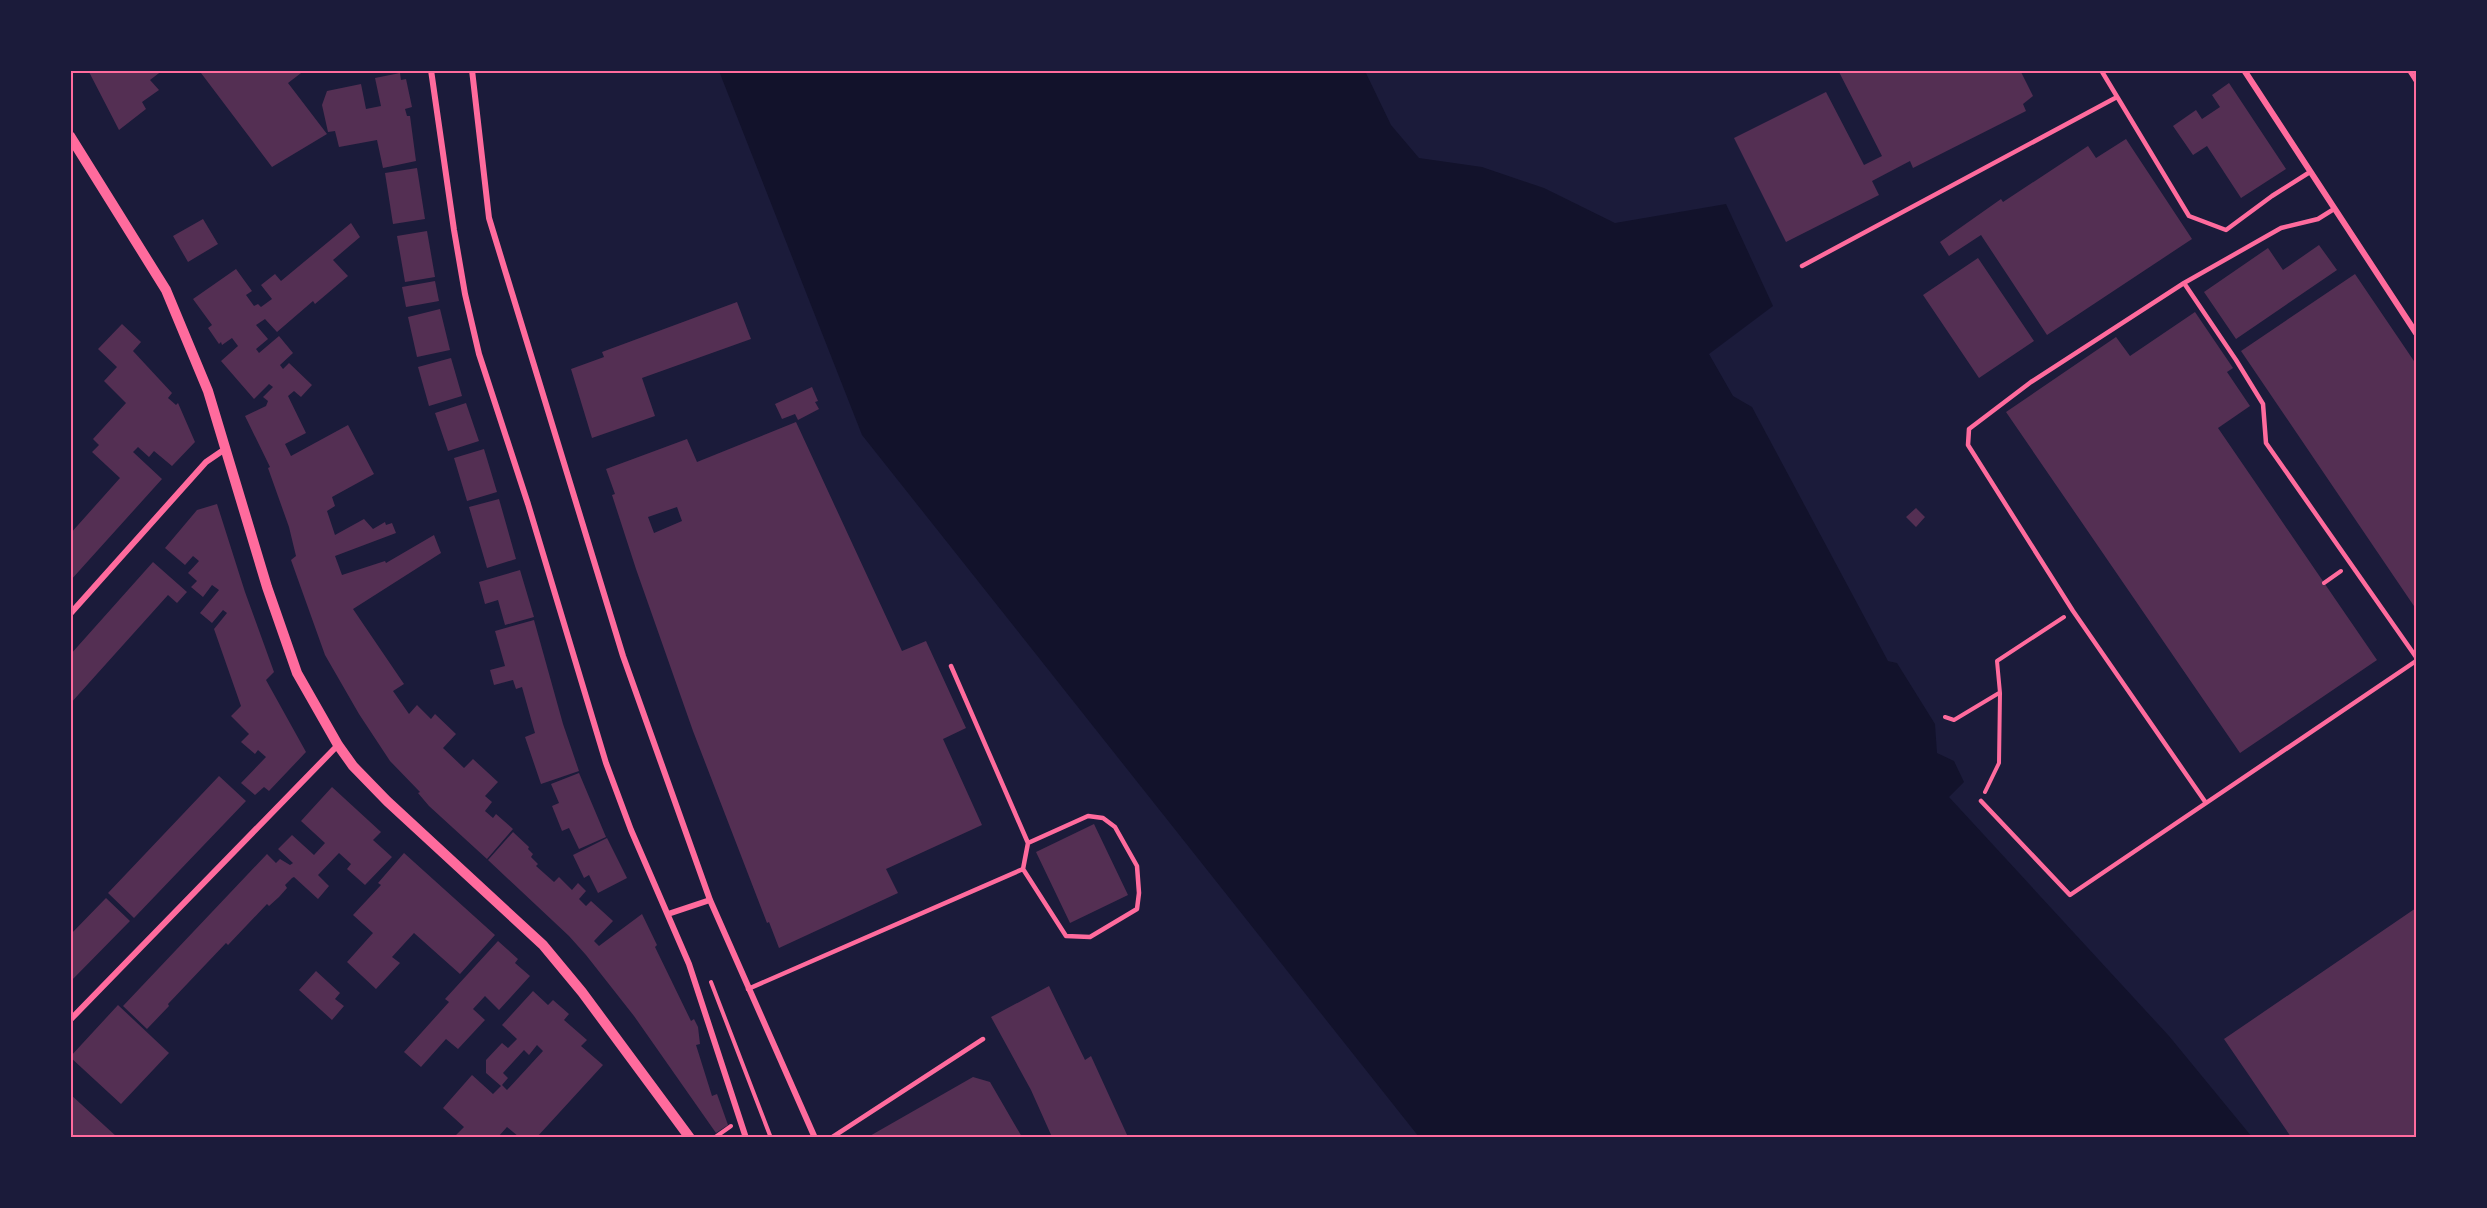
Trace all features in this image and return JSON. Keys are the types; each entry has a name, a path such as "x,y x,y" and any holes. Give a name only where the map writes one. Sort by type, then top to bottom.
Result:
{"street":[{"path":"431,70 458,251 479,354 528,504 595,732 631,831 689,964 746,1137"},
{"path":"472,70 489,218 623,656 710,900 815,1137"},
{"path":"2244,70 2416,333"},
{"path":"70,136 166,290 208,391 297,673 338,745 353,766 387,801 543,945 582,992 690,1137"},
{"path":"70,614 206,462 225,449"},
{"path":"70,1020 338,745"},
{"path":"668,914 710,900"}],"lane":[{"path":"2101,70 2189,216 2226,230 2272,196 2310,172"},
{"path":"2409,70 2416,81"},
{"path":"1802,266 2117,97"},
{"path":"2206,803 2073,611 1968,445 1969,429 2031,382 2184,283 2281,228 2318,219 2334,209"},
{"path":"1981,801 2070,895 2416,659 2266,443 2263,404 2184,283"},
{"path":"951,666 1028,843 1023,868 1066,936 1090,937 1137,909 1139,893 1137,866 1115,827 1103,818 1088,816 1028,843"},
{"path":"748,989 1023,868"},
{"path":"831,1137 983,1039"}],"path":[{"path":"2324,583 2351,564"},
{"path":"1981,801 1999,763 2000,693 1996,661 2073,611"},
{"path":"1945,717 1954,720 2000,693"},
{"path":"708,974 771,1137"},
{"path":"714,1137 729,1128"}],"shaded area":[{"path":"719,71 1365,71 1391,125 1419,158 1482,167 1544,188 1615,223 1726,204 1773,306 1709,354 1733,396 1752,407 1888,661 1897,663 1935,724 1937,753 1954,761 1964,782 1949,797 2169,1036 2252,1137 1419,1137 862,435"}],"building":[{"path":"88,70 163,70 150,80 159,90 142,102 146,109 119,130"},
{"path":"204,70 305,70 288,83 327,134 272,167 201,73"},
{"path":"1838,70 2020,70 2033,96 2023,104 2026,111 1913,168 1910,161 1872,181 1879,195 1786,242 1734,138 1826,92 1864,165 1882,156"},
{"path":"400,73 401,80 406,79 412,107 405,109 407,116 410,116 416,161 383,168 377,140 339,147 335,131 328,132 322,105 327,91 361,84 366,109 381,106 375,78"},
{"path":"2229,83 2286,169 2241,198 2207,146 2193,155 2173,126 2196,110 2202,119 2220,107 2212,95"},
{"path":"2126,139 2192,239 2047,335 1981,235 1949,256 1940,242 2001,199 2003,202 2088,146 2096,158"},
{"path":"417,168 425,219 393,224 385,173"},
{"path":"203,219 218,244 188,262 173,236"},
{"path":"351,223 360,237 333,260 348,276 315,304 313,301 277,332 265,319 256,325 268,339 256,349 259,353 279,336 293,353 280,365 283,369 289,363 312,385 301,397 294,391 288,396 306,433 285,444 291,456 348,425 374,474 332,497 335,506 327,511 335,535 364,519 373,529 385,522 386,525 392,523 396,533 335,556 342,575 385,561 386,563 434,535 441,553 353,609 404,684 393,691 409,714 417,705 431,719 435,714 456,734 443,748 464,768 473,759 498,782 485,796 492,802 485,811 493,818 496,814 513,829 487,859 429,806 418,793 420,792 390,761 359,714 325,655 291,560 296,556 289,527 268,468 270,467 245,416 266,406 268,401 263,397 273,387 269,384 254,399 221,361 238,346 232,338 222,345 221,342 219,344 208,328 212,325 193,299 236,269 252,291 246,295 254,306 258,304 261,307 272,299 261,285 275,274 281,281"},
{"path":"427,231 435,277 405,282 397,236"},
{"path":"2319,245 2337,270 2236,339 2204,292 2268,248 2283,270"},
{"path":"1978,258 2034,341 1979,378 1923,295"},
{"path":"2355,274 2416,364 2416,609 2241,351"},
{"path":"435,281 439,301 406,307 402,287"},
{"path":"737,302 751,339 642,378 655,416 592,438 571,369 604,357 602,352"},
{"path":"440,309 450,350 417,357 408,317"},
{"path":"2195,312 2233,368 2227,372 2250,406 2218,428 2377,660 2240,753 2006,412 2116,337 2130,356"},
{"path":"122,324 141,342 133,351 172,393 168,398 176,405 178,403 195,442 172,466 154,451 149,457 138,447 133,452 162,479 70,581 70,534 120,478 92,452 99,445 93,439 126,403 104,381 117,367 98,349"},
{"path":"451,358 462,396 429,406 418,367"},
{"path":"812,387 819,409 798,420 795,414 782,419 775,404"},
{"path":"466,403 479,441 448,451 435,413"},
{"path":"796,422 902,651 926,641 966,728 943,739 982,825 886,869 898,893 779,948 769,922 767,923 693,731 636,569 606,469 687,439 697,462","holes":["677,507 682,521 654,533 648,517"]},
{"path":"484,449 497,492 467,501 454,458"},
{"path":"499,499 516,559 487,568 469,507"},
{"path":"217,504 274,672 266,680 306,752 269,791 264,787 255,795 241,783 266,757 258,750 255,754 241,742 249,734 231,716 241,706 214,629 227,613 223,610 212,623 200,613 219,590 212,585 203,597 191,587 197,581 188,573 199,561 193,556 185,565 165,548 197,510"},
{"path":"1916,508 1925,517 1916,527 1906,517"},
{"path":"153,562 187,592 177,603 168,595 70,704 70,655"},
{"path":"520,570 534,617 505,625 498,600 485,604 479,582"},
{"path":"534,620 563,724 579,771 541,784 525,737 535,733 522,687 516,689 513,680 494,685 490,670 505,666 495,631"},
{"path":"579,773 606,837 579,849 569,828 562,831 552,806 559,803 551,784"},
{"path":"219,776 246,801 134,918 108,893"},
{"path":"332,787 381,832 373,840 392,857 365,885 347,869 351,864 339,853 318,875 329,886 318,899 294,877 292,878 285,885 287,888 279,897 269,906 267,904 228,945 226,943 147,1029 123,1006 267,854 276,863 280,859 290,865 293,863 278,849 292,835 314,855 325,843 301,821"},
{"path":"1094,824 1128,895 1070,923 1036,852"},
{"path":"513,832 529,847 528,849 533,854 531,857 538,864 536,866 554,882 559,877 572,890 578,883 586,891 579,899 586,906 591,901 613,921 594,941 599,946 642,914 657,945 655,947 691,1021 694,1019 698,1027 700,1044 696,1045 712,1096 717,1094 728,1125 716,1133 634,1016 586,955 569,936 488,860"},
{"path":"607,838 627,878 598,893 589,875 584,878 573,855"},
{"path":"404,853 495,935 460,974 414,933 392,957 400,963 376,989 347,962 373,933 353,915 381,885 378,883"},
{"path":"106,898 130,921 70,982 70,935"},
{"path":"2416,908 2416,1137 2291,1137 2224,1039"},
{"path":"498,941 518,959 515,963 530,976 499,1010 485,996 473,1009 485,1020 458,1049 446,1039 421,1067 404,1052 449,1002 445,999"},
{"path":"316,971 340,993 335,999 344,1006 332,1020 299,990"},
{"path":"1049,986 1085,1060 1091,1056 1128,1137 1052,1137 1031,1090 991,1017"},
{"path":"533,991 548,1005 553,1000 569,1014 564,1020 587,1040 581,1046 603,1065 537,1137 519,1137 507,1127 498,1137 454,1137 464,1127 443,1108 472,1075 493,1094 501,1086 486,1073 486,1060 502,1043 508,1048 517,1039 502,1025","holes":["537,1045 543,1051 507,1090 502,1085 508,1078 503,1073 524,1050 529,1055"]},
{"path":"118,1005 169,1053 121,1104 70,1057"},
{"path":"973,1077 990,1082 1022,1137 868,1137"},
{"path":"70,1094 117,1137 70,1137"}]}
